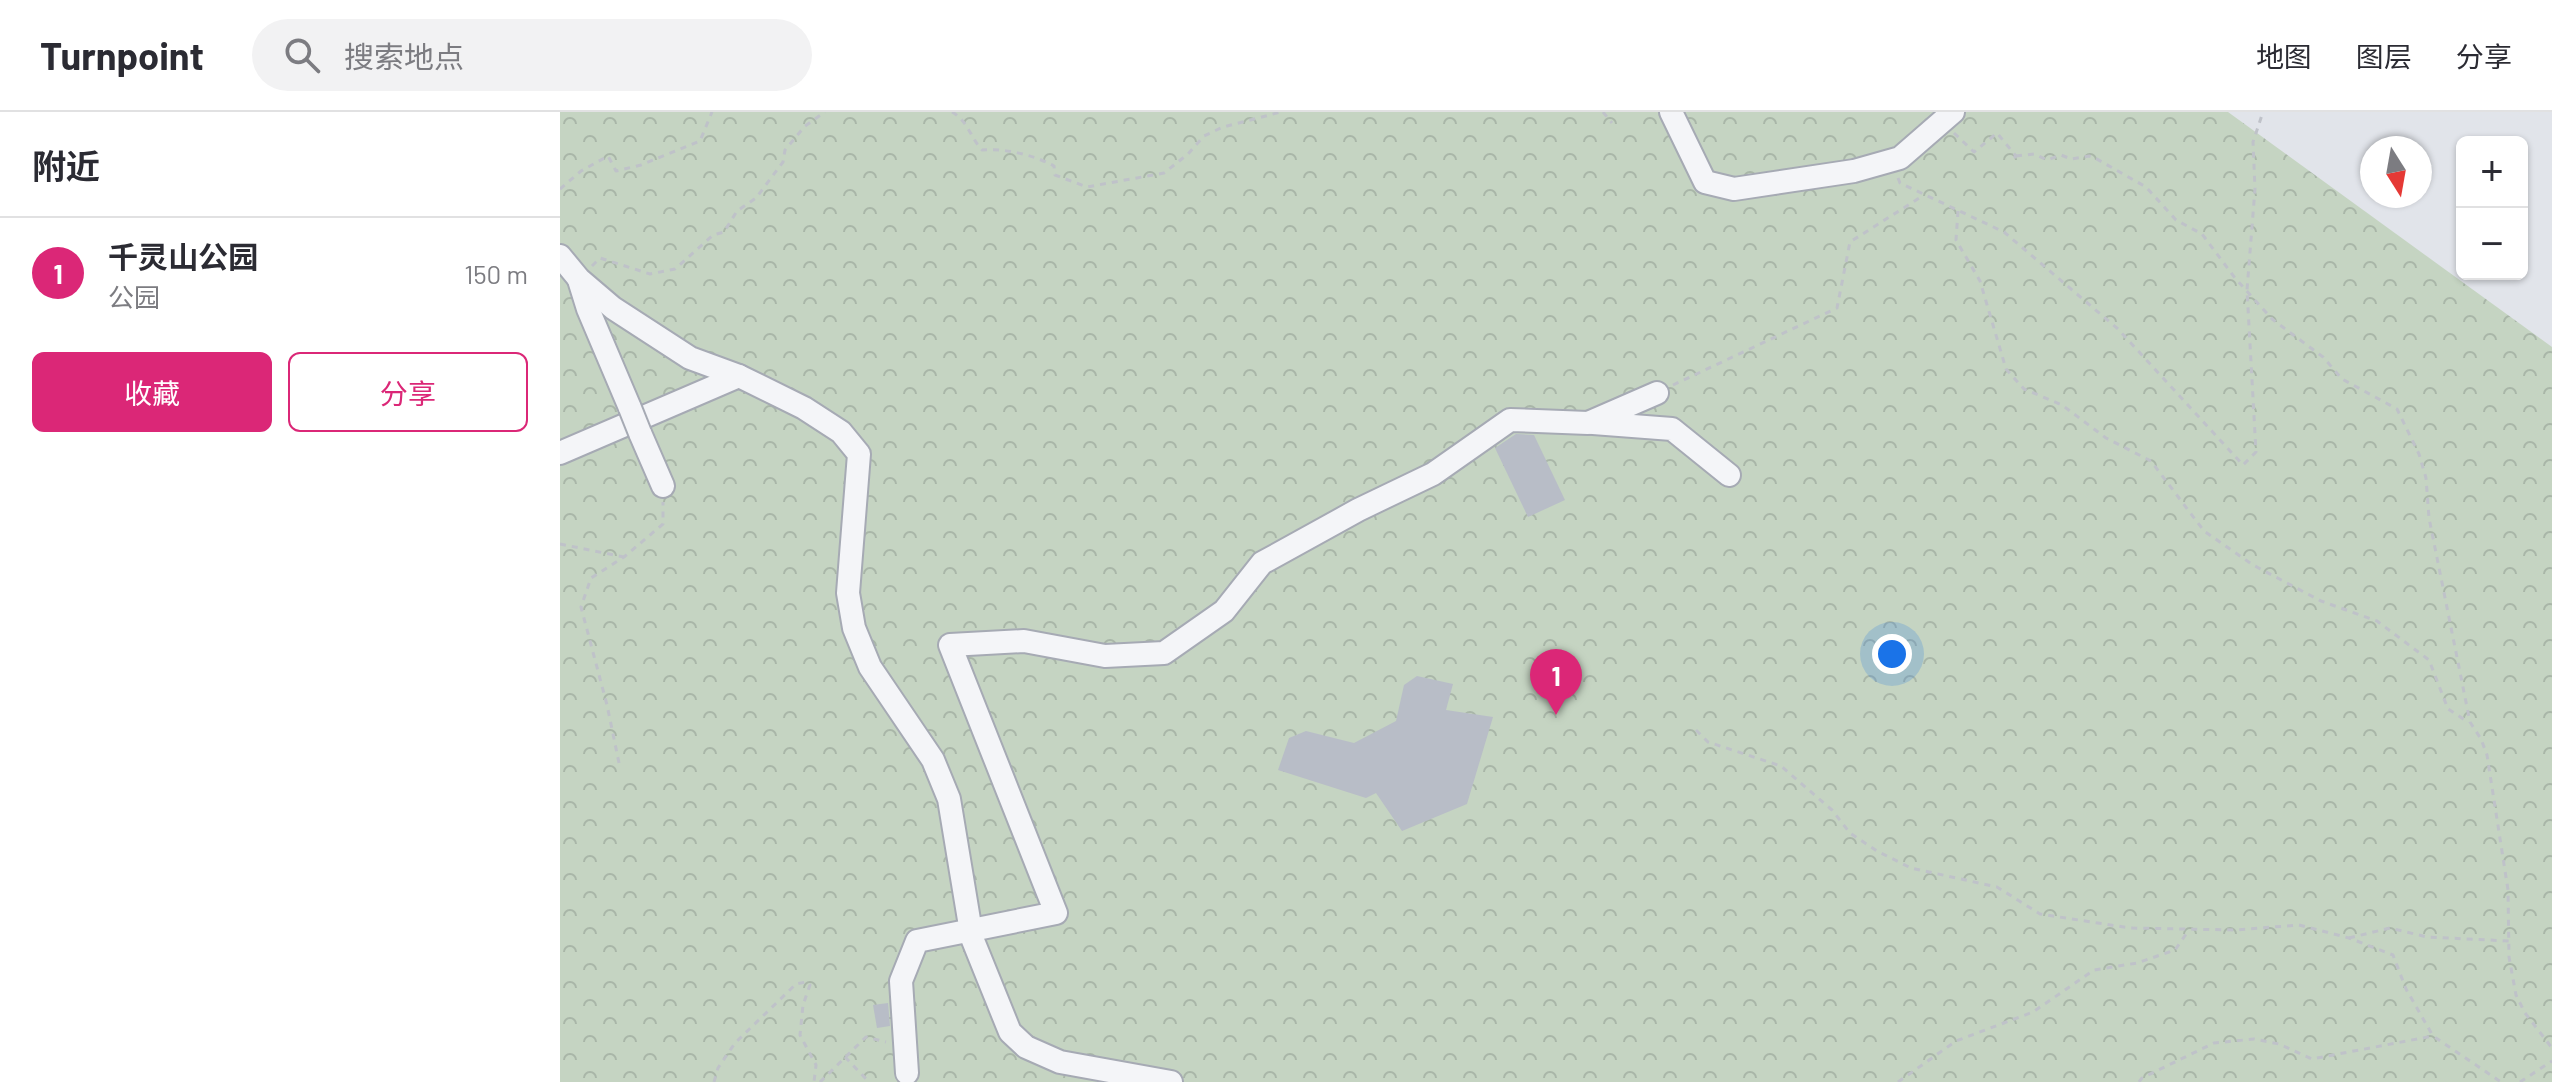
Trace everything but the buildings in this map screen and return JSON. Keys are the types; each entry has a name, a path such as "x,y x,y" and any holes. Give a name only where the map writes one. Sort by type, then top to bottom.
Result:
{"street":[{"path":"1671,112 1705,182 1734,189 1854,171 1900,158 1948,117"},
{"path":"560,256 579,279 613,308 690,358 739,376 804,408 841,432 859,454 848,593 854,628 870,667 933,760 949,799 970,928 1010,1032 1026,1047 1060,1062 1171,1082"},
{"path":"579,279 588,309 663,486"},
{"path":"560,453 739,376"},
{"path":"1588,423 1657,393"},
{"path":"907,1073 901,981 917,941 1056,913 950,645 1024,641 1105,656 1164,653 1224,611 1262,563 1358,510 1433,474 1510,420 1672,429 1729,475"}],"path":[{"path":"560,189 581,171 608,156 616,171 641,165 700,141 712,112"},
{"path":"579,279 600,258 650,274 675,269 713,235 724,232 737,211 756,198 783,162 785,150 805,126 825,112"},
{"path":"952,112 968,125 973,140 982,150 995,149 1043,160 1054,166 1055,175 1087,187 1164,173 1204,136 1223,127 1281,112"},
{"path":"1603,112 1612,123"},
{"path":"1891,161 1900,183 2004,232 2118,329 2243,465 2256,452 2247,290 2255,189 2253,142 2263,112"},
{"path":"1948,117 1974,152 1997,133 2016,156"},
{"path":"2010,161 2016,156 2034,154 2047,160 2061,155 2071,159 2089,156 2146,187 2176,220 2202,234 2235,278 2272,319 2323,357 2342,379 2397,409 2419,454 2426,478 2437,561 2470,722 2487,755 2508,890 2509,941 2516,995 2525,1013 2552,1048"},
{"path":"1657,393 1837,308 1850,242 1924,195"},
{"path":"1958,211 1956,240 1980,281 2006,369 2024,389 2062,405 2106,438 2151,461 2204,531 2253,565 2321,601 2377,621 2429,660 2448,709 2470,722"},
{"path":"619,763 581,607 591,578 624,557 663,524 663,486"},
{"path":"560,544 624,557"},
{"path":"1696,730 1708,742 1781,766 1832,810 1850,833 1911,868 1997,887 2040,914 2130,928 2189,930 2299,925 2349,938 2393,955 2406,989 2433,1036 2501,1082"},
{"path":"2349,938 2390,928 2427,937 2509,941"},
{"path":"1898,1082 1956,1041 2033,1012 2094,970 2137,963 2175,950 2189,930"},
{"path":"714,1082 718,1068 735,1043 796,984 806,982 810,985 803,1005 800,1035 816,1065 814,1082"},
{"path":"2139,1082 2214,1043 2254,1039 2279,1044 2312,1059 2433,1036"},
{"path":"820,1082 866,1037 891,1044 905,1043"},
{"path":"845,1057 869,1082"},
{"path":"2520,1082 2552,1061"}],"green space":[{"path":"560,112 2228,112 2552,347 2552,1082 560,1082"}],"place":[{"name":"千灵山公园","path":"1556,715"}]}
